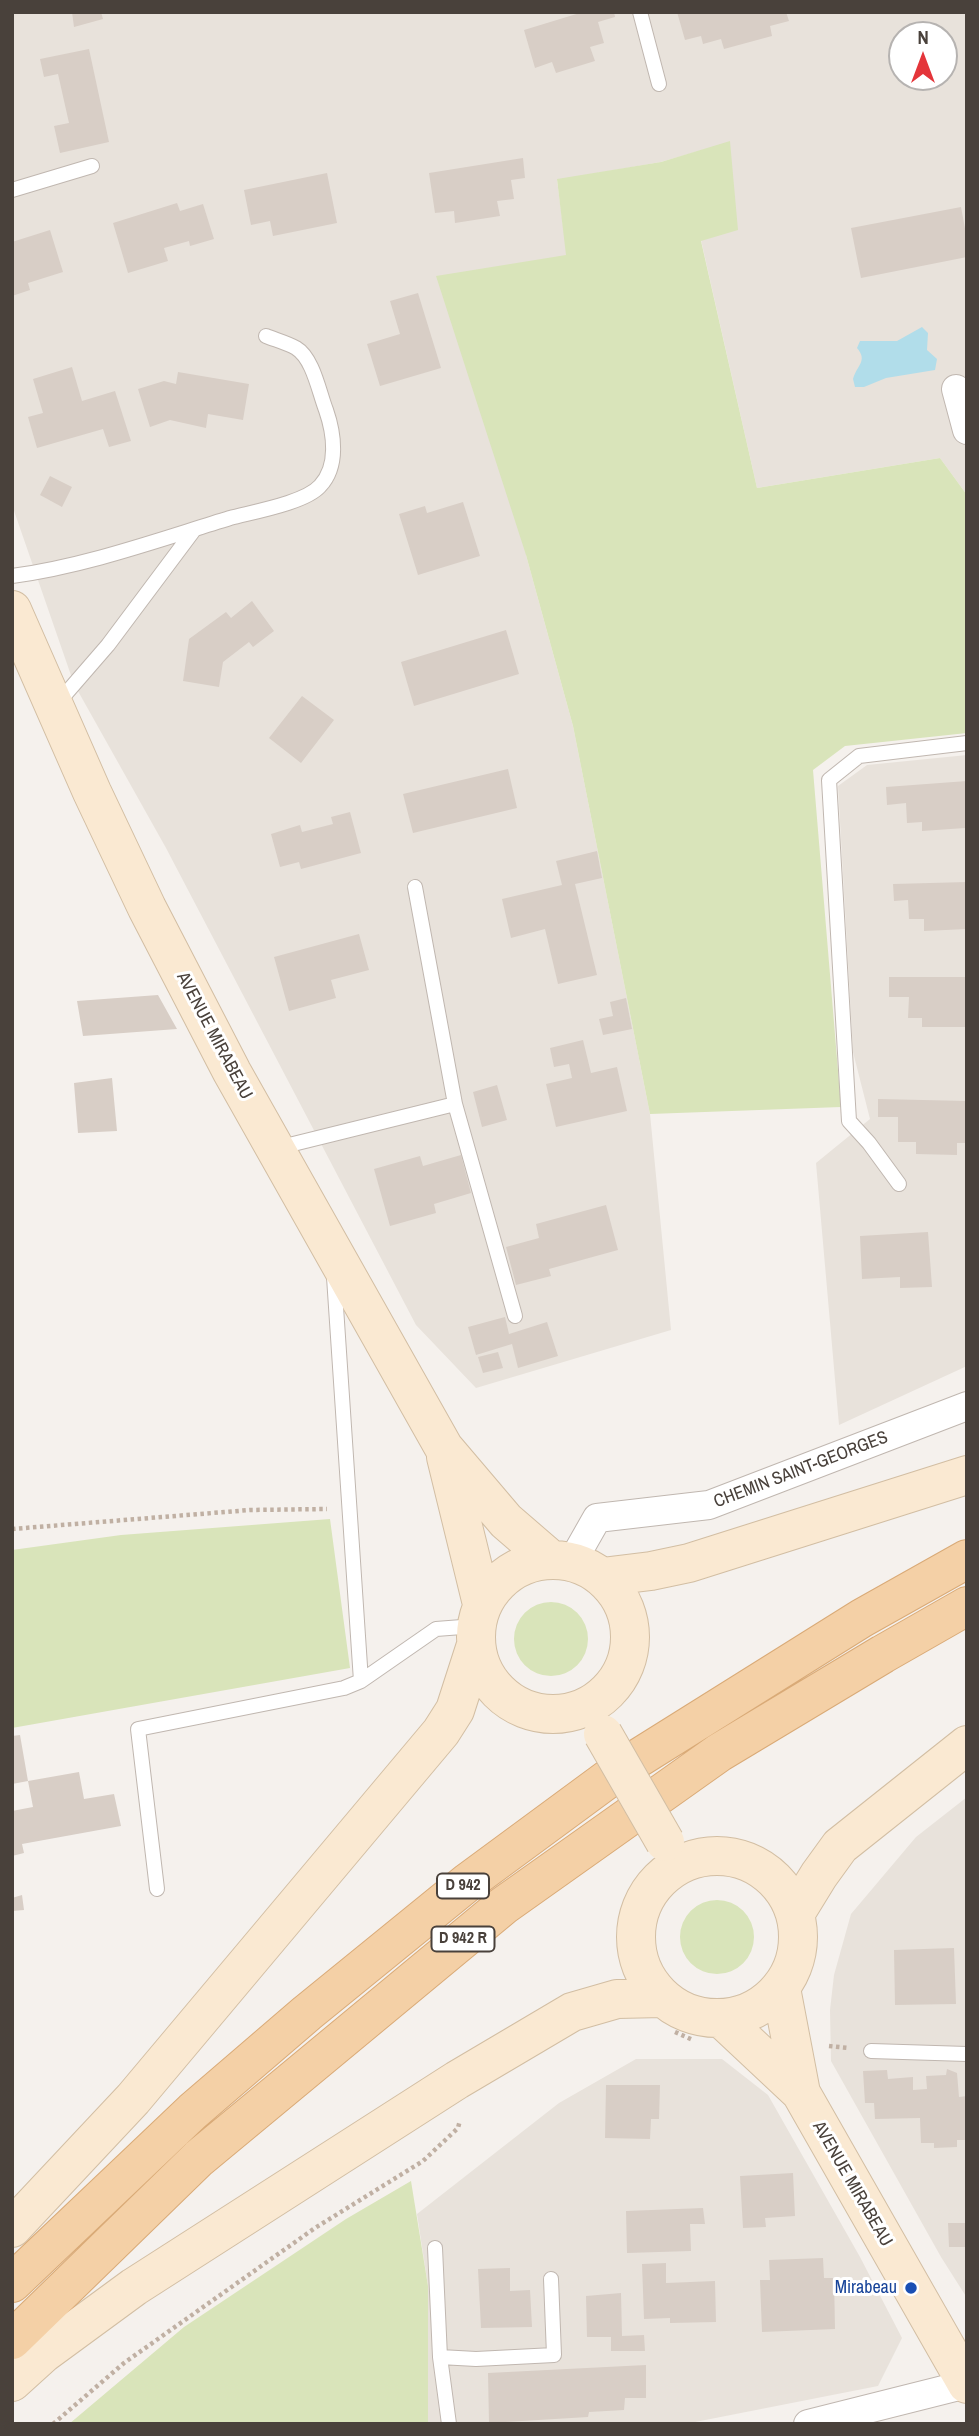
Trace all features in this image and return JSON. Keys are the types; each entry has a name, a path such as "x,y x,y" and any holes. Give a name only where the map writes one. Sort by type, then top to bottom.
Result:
{"main road":[{"name":"AVENUE MIRABEAU","path":"12,610 92,792 232,1072 444,1448"},
{"path":"444,1448 506,1521 617,1594 627,1613 630,1635 628,1657 619,1678 605,1695 595,1721"},
{"path":"444,1448 477,1626 482,1672 497,1691 516,1706 539,1714 563,1714 595,1721 671,1854"},
{"path":"12,2228 133,2099 441,1732 455,1710 477,1626 498,1581 522,1565 651,1571 688,1563 967,1475"},
{"name":"D 942","path":"12,2283 193,2111 307,2013 468,1882 624,1767 862,1618 967,1559"},
{"name":"D 942 R","path":"12,2340 199,2158 503,1906 720,1752 967,1606"},
{"path":"796,1914 840,1846 967,1745"},
{"path":"671,1854 725,1856 748,1861 769,1874 786,1893 796,1914 799,1940 793,1966 780,1988 764,2003 711,2031"},
{"path":"668,2014 639,1961 635,1940 637,1917 671,1854"},
{"path":"780,1988 801,2093"},
{"path":"12,2382 44,2353 134,2287 457,2080 572,2012 617,1999 668,2014 681,2010 700,2017 711,2031 801,2093"},
{"name":"AVENUE MIRABEAU","path":"801,2093 967,2384"}],"street":[{"path":"956,389 967,430"},
{"name":"CHEMIN SAINT-GEORGES","path":"575,1566 597,1518 709,1505 967,1406"},
{"path":"808,2424 967,2384"}],"lane":[{"path":"640,12 659,84"},
{"path":"12,190 92,166"},
{"path":"12,576 50,571 194,530 295,500 320,487 329,469 334,445 309,365 299,349 266,336"},
{"path":"55,706 108,645 194,530"},
{"path":"899,1184 849,1121 829,780 859,756 967,743"},
{"path":"415,887 455,1104 515,1316"},
{"path":"275,1149 455,1104"},
{"path":"333,1251 361,1681"},
{"path":"157,1889 138,1730 344,1688 361,1681 436,1629 477,1626"},
{"path":"871,2051 967,2054"},
{"path":"435,2248 440,2357 449,2424"},
{"path":"440,2357 476,2359 554,2355 551,2279"}],"path":[{"path":"12,1529 250,1510 348,1509"},
{"path":"668,2014 711,2031"},
{"path":"792,2043 871,2051"},
{"path":"53,2424 145,2348 315,2228 423,2161 458,2128 464,2096 457,2080"}],"shaded area":[{"path":"12,12 967,12 967,495 940,458 757,488 701,240 730,142 661,162 557,180 567,255 526,555 573,726 650,1114 671,1330 476,1388 416,1325 166,848 74,684 12,505"},
{"path":"967,755 967,1366 839,1425 816,1163 870,1119 853,1052 838,786 867,765"},
{"path":"967,1797 967,2298 941,2257 831,2061 830,2010 834,1975 851,1914 916,1837"},
{"path":"636,2059 722,2059 768,2095 860,2257 902,2338 878,2386 685,2424 428,2424 428,2286 417,2214 559,2103"}],"green space":[{"path":"730,141 738,230 701,241 757,488 940,458 967,495 967,733 845,746 813,770 841,1107 650,1114 573,726 526,555 436,276 566,255 557,179 661,162"},
{"path":"330,1519 350,1668 12,1728 12,1550 121,1535"},
{"path":"551,1602 572,1608 582,1618 588,1639 582,1660 572,1670 551,1676 530,1670 520,1660 514,1639 520,1618 530,1608"},
{"path":"717,1900 738,1906 748,1916 754,1937 748,1958 738,1968 717,1974 696,1968 686,1958 680,1937 686,1916 696,1906"},
{"path":"411,2181 428,2286 428,2424 69,2424 184,2327 346,2219"}],"water":[{"path":"922,327 928,333 927,350 937,359 935,370 886,378 864,387 855,387 853,379 862,360 857,348 860,341 897,341"}],"building":[{"path":"72,12 101,12 103,19 74,27"},
{"path":"583,12 614,12 615,17 598,22 604,43 590,47 595,61 556,73 552,62 535,68 524,30"},
{"path":"677,12 786,12 789,21 770,26 772,36 724,49 721,39 703,44 701,36 685,40"},
{"path":"89,49 109,142 60,153 54,126 69,123 58,74 44,77 40,59"},
{"path":"523,158 525,178 511,180 514,199 497,201 500,216 455,223 454,211 435,213 429,173"},
{"path":"327,173 337,223 273,236 270,221 251,225 244,190"},
{"path":"177,203 180,211 203,204 214,239 190,246 189,241 164,248 168,261 128,273 113,223"},
{"path":"961,207 967,239 967,257 861,278 851,228"},
{"path":"50,230 63,272 28,283 30,290 12,296 12,242"},
{"path":"418,293 441,368 380,386 367,344 400,334 390,301"},
{"path":"72,367 82,401 115,391 131,441 109,447 103,429 37,448 28,417 43,413 33,379"},
{"path":"178,372 249,384 243,420 208,414 206,428 170,420 150,427 138,389 164,381 176,384"},
{"path":"50,476 72,487 62,507 40,495"},
{"path":"463,502 480,556 418,575 399,514 425,506 427,513"},
{"path":"252,601 274,631 253,647 249,642 223,662 219,687 183,681 189,639 226,612 231,618"},
{"path":"506,630 519,674 414,706 401,662"},
{"path":"302,696 334,720 301,763 269,738"},
{"path":"508,769 517,808 413,833 403,794"},
{"path":"967,781 965,828 922,831 922,822 907,823 906,803 887,805 886,787"},
{"path":"350,812 361,853 301,869 299,862 280,867 271,834 300,825 302,832 333,824 331,817"},
{"path":"597,851 602,878 575,884 597,975 558,984 545,929 511,938 502,899 562,885 556,861"},
{"path":"967,882 967,929 924,931 924,919 909,919 908,900 894,901 893,884"},
{"path":"359,934 369,970 331,980 336,998 289,1011 274,957"},
{"path":"889,977 967,977 965,1027 922,1027 922,1018 908,1018 909,997 889,997"},
{"path":"158,995 177,1029 83,1036 77,1001"},
{"path":"626,998 632,1029 603,1035 599,1019 613,1016 610,1002"},
{"path":"583,1040 591,1073 617,1067 627,1111 556,1127 546,1084 572,1078 569,1064 554,1067 550,1048"},
{"path":"112,1078 117,1131 78,1133 74,1083"},
{"path":"497,1085 507,1120 482,1127 473,1092"},
{"path":"878,1099 967,1101 967,1143 957,1143 957,1155 916,1154 916,1142 898,1142 898,1117 878,1117"},
{"path":"461,1155 471,1193 434,1204 436,1213 390,1226 374,1169 420,1156 423,1166"},
{"path":"606,1205 618,1250 549,1269 551,1276 516,1285 506,1247 539,1238 536,1224"},
{"path":"928,1232 932,1287 900,1288 900,1277 862,1279 860,1236"},
{"path":"505,1317 509,1334 547,1322 558,1356 518,1368 512,1344 476,1355 468,1327"},
{"path":"498,1352 503,1368 483,1373 478,1357"},
{"path":"20,1735 28,1781 12,1784 12,1736"},
{"path":"79,1772 84,1799 114,1794 121,1826 22,1844 24,1853 12,1856 12,1811 33,1807 28,1781"},
{"path":"22,1895 24,1910 12,1911 12,1898"},
{"path":"954,1948 956,2004 895,2005 894,1950"},
{"path":"947,2069 957,2073 959,2097 967,2096 967,2140 957,2140 957,2147 934,2148 934,2143 921,2143 920,2118 875,2119 874,2103 865,2103 863,2071 887,2070 888,2079 913,2077 913,2090 927,2089 926,2076 946,2075"},
{"path":"606,2085 660,2085 659,2119 651,2119 650,2139 605,2138"},
{"path":"793,2173 795,2216 765,2218 766,2227 743,2228 740,2176"},
{"path":"703,2208 705,2224 690,2224 691,2251 627,2253 626,2211"},
{"path":"948,2223 967,2223 967,2247 949,2247"},
{"path":"823,2258 824,2278 834,2278 835,2329 762,2332 760,2280 770,2280 769,2260"},
{"path":"666,2263 666,2283 715,2281 716,2322 670,2323 670,2318 644,2319 642,2264"},
{"path":"510,2268 510,2291 530,2290 532,2327 481,2328 478,2269"},
{"path":"621,2293 622,2336 644,2335 645,2351 611,2351 611,2337 587,2337 586,2296"},
{"path":"646,2365 646,2398 625,2398 624,2410 589,2412 588,2417 489,2423 488,2373"}],"place":[{"name":"Mirabeau","path":"911,2288"}]}
